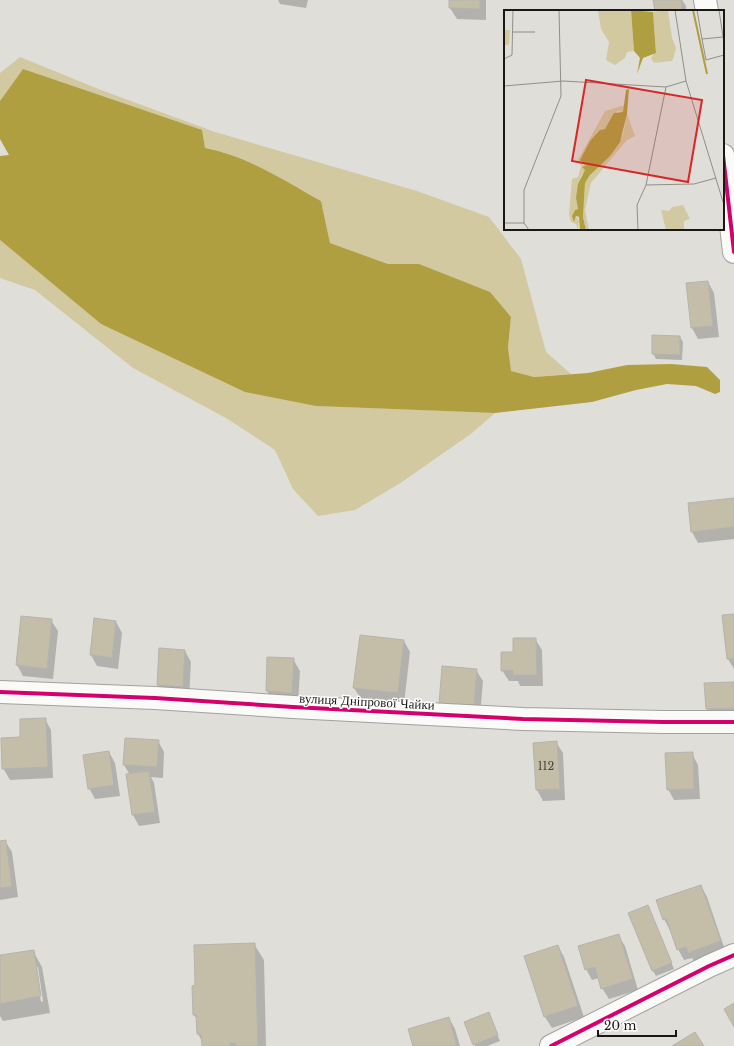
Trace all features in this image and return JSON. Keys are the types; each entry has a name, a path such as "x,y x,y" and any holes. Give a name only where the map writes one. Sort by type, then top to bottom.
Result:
{"street":[{"path":"705,0 707,10"},
{"path":"724,164 734,252"},
{"name":"вулиця Дніпрової Чайки","path":"0,692 156,698 523,719 734,722"},
{"path":"551,1046 709,966 734,955"}],"shaded area":[{"path":"20,57 101,90 215,132 417,191 489,217 521,259 546,352 571,374 534,377 510,371 508,348 511,317 419,264 388,264 330,243 321,201 265,170 236,157 205,148 23,69 0,101 0,73"},
{"path":"23,69 202,130 205,148 236,157 250,163 279,177 321,201 330,243 388,264 419,264 490,292 511,317 508,348 511,371 534,377 588,373 627,365 671,364 707,367 720,380 720,392 715,394 696,386 667,384 636,390 592,402 495,413 316,406 245,392 101,324 0,240 0,156 9,155 0,139 0,101"},
{"path":"0,240 101,324 316,406 495,413 472,433 402,482 355,510 318,516 293,489 275,450 226,418 133,368 35,290 0,278"}],"building":[{"path":"449,0 480,0 480,9 449,8"},
{"path":"653,0 681,0 682,10 655,10"},
{"path":"708,281 713,326 691,328 686,283"},
{"path":"652,335 680,336 680,355 652,354"},
{"path":"734,498 734,527 691,532 688,503"},
{"path":"734,614 734,659 727,659 722,615"},
{"path":"21,616 52,619 47,669 16,665"},
{"path":"94,618 116,621 112,658 90,655"},
{"path":"360,635 404,640 398,693 353,688"},
{"path":"513,638 536,638 537,675 513,675 513,670 501,671 501,652 513,652"},
{"path":"159,648 185,650 183,687 157,685"},
{"path":"267,657 294,658 292,693 266,691"},
{"path":"442,666 477,669 474,706 439,704"},
{"path":"734,682 734,708 706,709 704,683"},
{"path":"46,718 48,767 2,769 1,738 20,737 20,719"},
{"path":"125,738 159,740 157,767 123,765"},
{"path":"557,741 560,789 536,790 533,743"},
{"path":"109,751 114,785 88,789 83,755"},
{"path":"693,752 694,789 667,790 665,753"},
{"path":"149,771 155,812 132,815 126,774"},
{"path":"6,840 12,887 0,888 0,841"},
{"path":"701,885 721,941 688,953 686,947 677,950 666,918 663,920 656,900"},
{"path":"648,905 672,963 652,971 628,913"},
{"path":"619,934 633,979 601,989 595,967 585,970 578,946"},
{"path":"255,943 258,1046 236,1046 236,1043 230,1043 230,1046 202,1046 201,1034 197,1034 196,1015 193,1015 192,986 195,985 194,945"},
{"path":"558,945 578,1006 544,1017 524,956"},
{"path":"34,950 41,996 0,1004 0,955"},
{"path":"734,1003 734,1027 724,1009"},
{"path":"489,1012 498,1035 473,1045 464,1022"},
{"path":"449,1017 457,1046 413,1046 408,1029"},
{"path":"695,1032 704,1046 672,1046"}],"cycle path":[{"path":"724,164 734,252"},
{"path":"0,692 155,698 523,719 734,722"},
{"path":"551,1046 709,966 734,955"}]}
